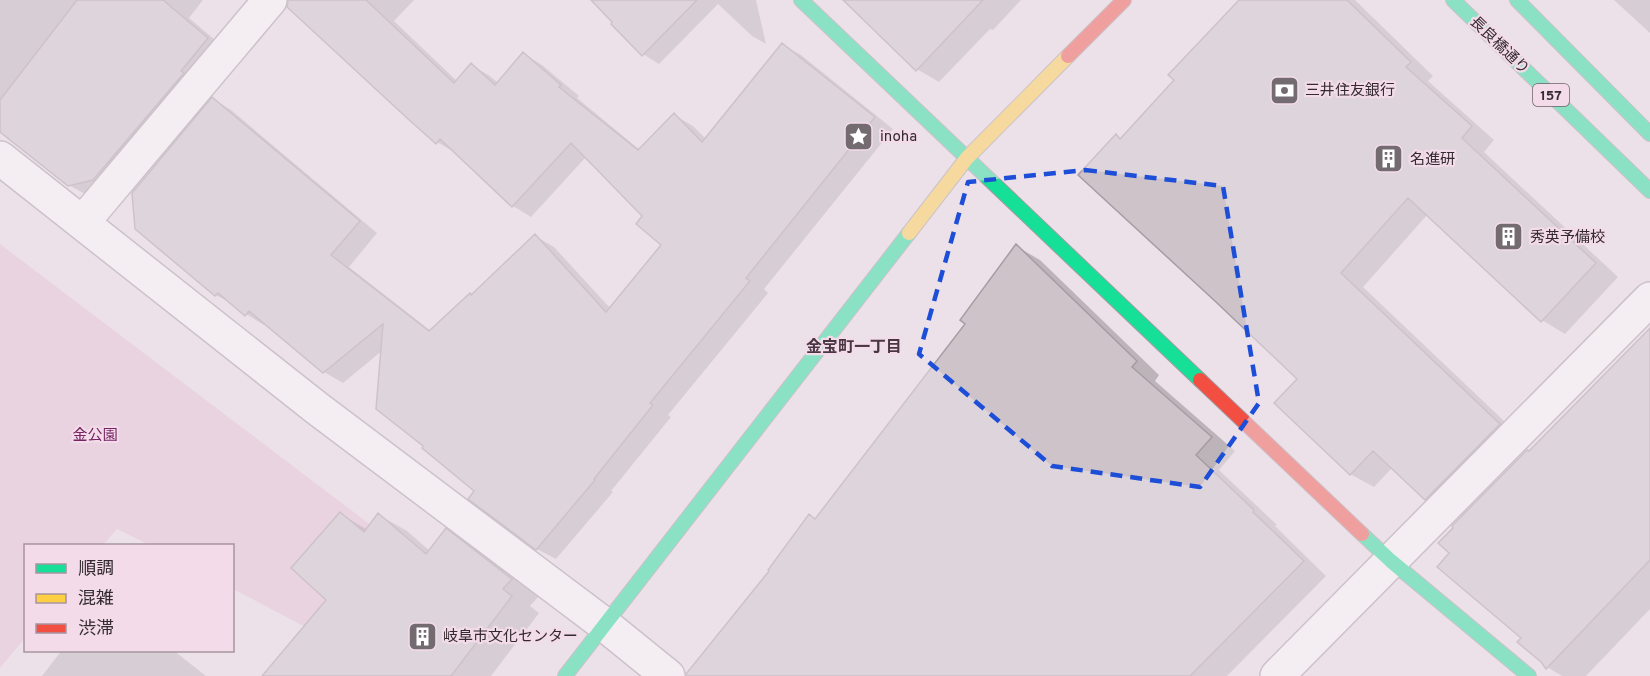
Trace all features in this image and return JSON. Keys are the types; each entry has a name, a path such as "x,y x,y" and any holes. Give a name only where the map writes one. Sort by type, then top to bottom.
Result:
{"main road":[{"path":"801,0 1391,561 1529,676"},
{"path":"566,676 968,158 1124,0"},
{"name":"長良橋通り","path":"1453,0 1650,191"},
{"name":"157","path":"1517,0 1650,134"}],"street":[{"path":"82,223 270,0"},
{"path":"0,158 318,409 605,625 668,676"},
{"path":"1277,676 1650,299"}],"highlighted area":[{"path":"1085,170 1223,186 1259,403 1200,487 1052,466 919,354 968,182"}],"green space":[{"name":"金公園","path":"0,244 388,538 307,628 234,590 234,544 147,544 117,529 104,544 24,544 24,639 0,668"}],"building":[{"path":"77,0 163,0 208,38 181,71 184,73 93,180 68,186 0,132 0,100"},
{"path":"288,0 366,0 454,83 471,63 495,85 523,52 561,85 559,87 638,150 674,113 702,142 782,43 875,117 746,278 750,281 650,403 653,405 595,480 536,550 468,499 474,491 376,409 383,324 323,373 249,311 245,316 218,293 215,296 135,229 132,193 212,97 360,221 331,255 429,331 535,234 606,312 661,245 636,224 642,216 571,143 512,207 440,139 436,144 407,118 287,7"},
{"path":"591,0 697,0 642,56"},
{"path":"843,0 983,0 916,71"},
{"path":"1239,0 1347,0 1411,62 1406,67 1472,126 1462,138 1596,263 1541,322 1408,198 1341,273 1500,424 1425,500 1373,451 1350,475 1274,403 1297,379 1078,175 1116,134 1120,139 1174,80 1168,75"},
{"path":"1016,244 1137,361 1132,367 1212,437 1196,455 1304,561 1190,676 686,676 769,571 809,514 815,519 965,324 960,320"},
{"path":"1650,328 1650,560 1546,669 1517,642 1521,638 1437,567 1449,553 1438,543 1453,528 1452,526"},
{"path":"340,512 364,532 378,513 426,554 446,528 512,579 503,589 512,596 451,676 262,676 326,600 291,568"}],"traffic: fast":[{"path":"801,0 1200,380"},
{"path":"1453,0 1650,191"},
{"path":"1517,0 1650,134"},
{"path":"565,676 909,233"},
{"path":"1362,534 1529,676"}],"traffic: slow":[{"path":"909,233 967,158 1068,56"}],"traffic: jam":[{"path":"1068,56 1124,0"},
{"path":"1200,380 1362,534"}],"place":[{"name":"三井住友銀行","path":"1284,90"},
{"name":"inoha","path":"859,136"},
{"name":"名進研","path":"1389,159"},
{"name":"秀英予備校","path":"1509,237"},
{"name":"岐阜市文化センター","path":"422,636"}],"district":[{"name":"金宝町一丁目","path":"854,346"}]}
